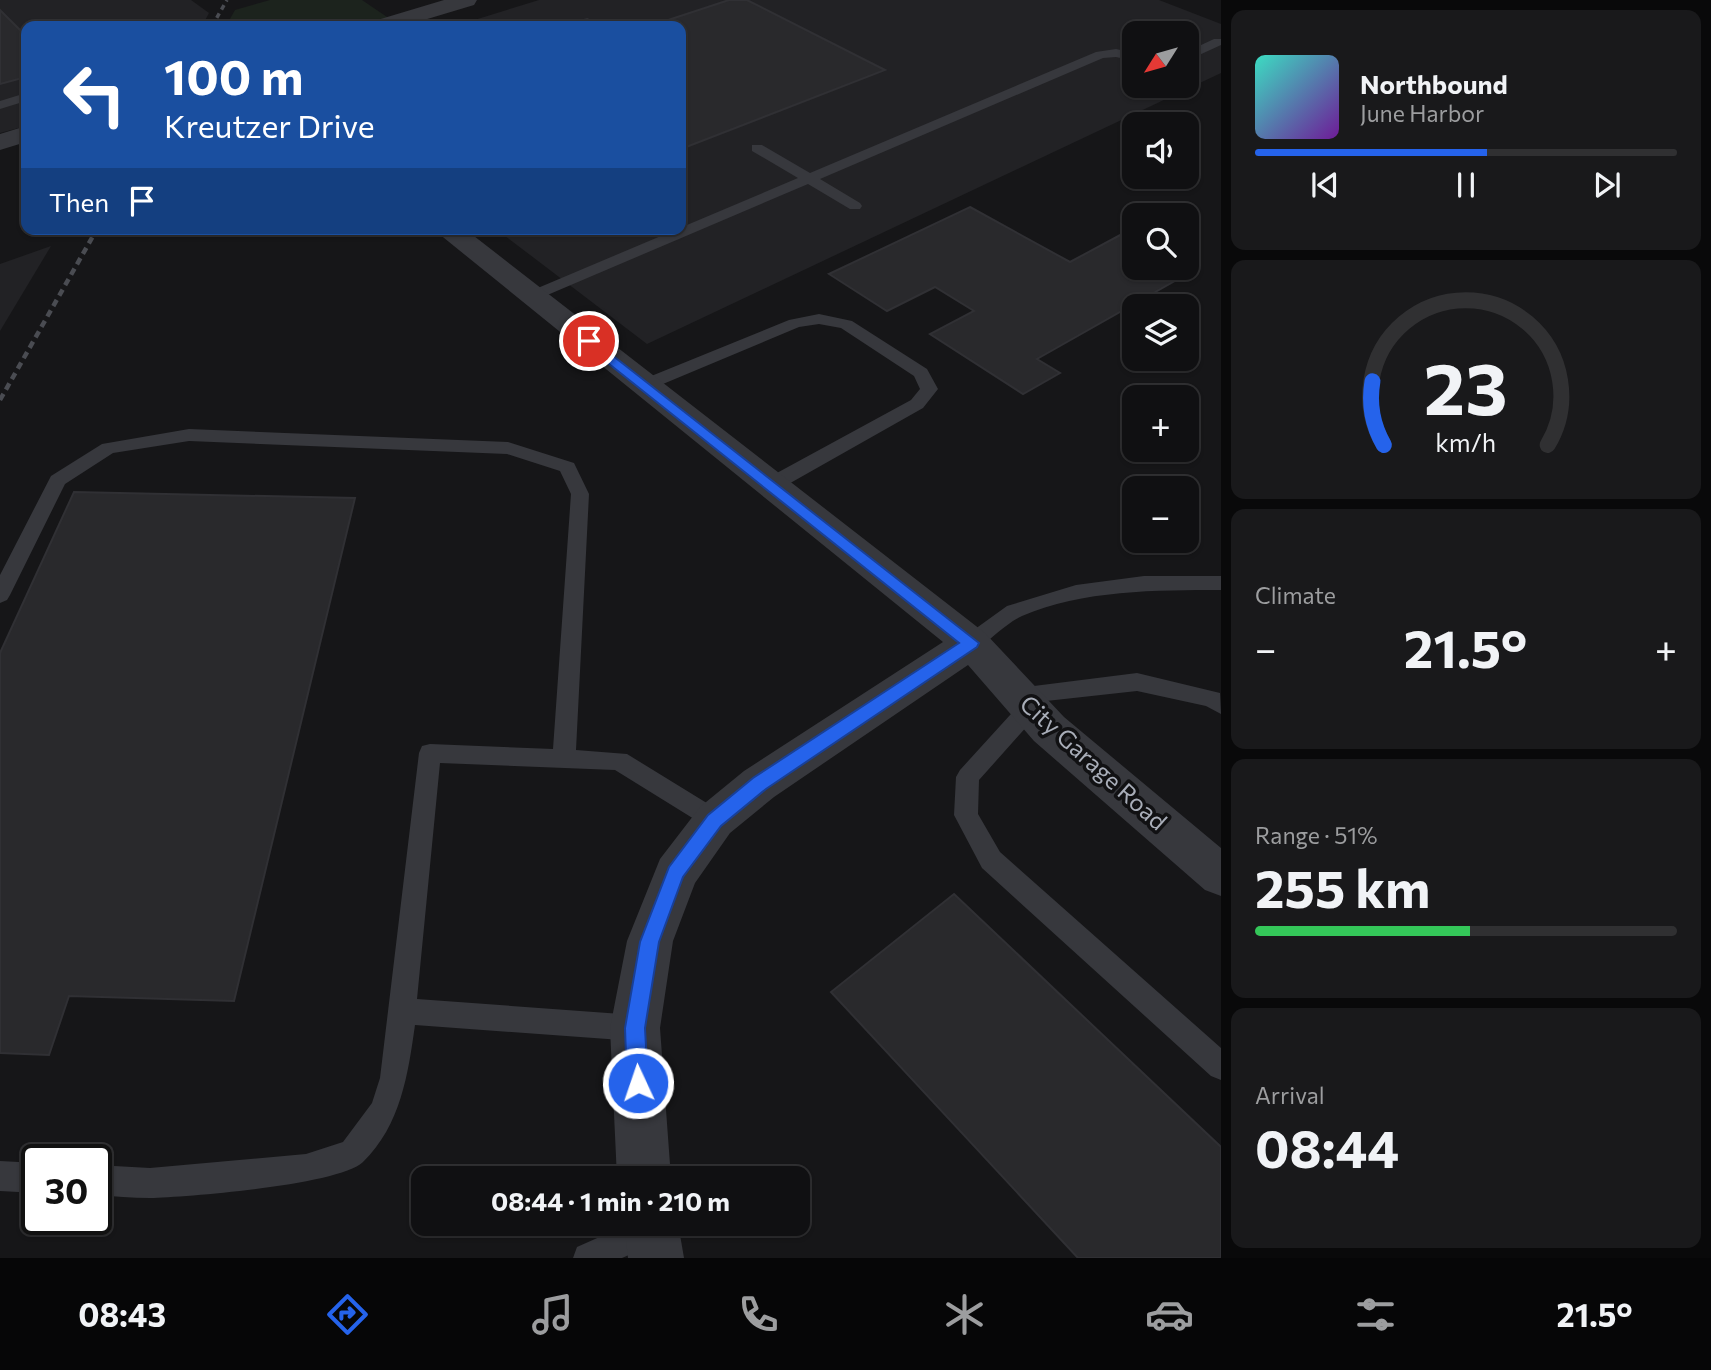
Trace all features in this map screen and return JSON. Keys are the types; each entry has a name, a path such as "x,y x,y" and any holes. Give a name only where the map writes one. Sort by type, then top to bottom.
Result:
{"street":[{"path":"398,21 466,0"},
{"path":"0,142 21,136"},
{"name":"City Garage Road","path":"455,235 971,643 1049,729 1221,876"},
{"path":"646,1166 635,1028 650,942 676,873 715,820 759,783 971,643"}],"lane":[{"path":"1199,51 1217,42"},
{"path":"686,230 1100,55 1122,54"},
{"path":"0,105 21,99"},
{"path":"757,148 855,206"},
{"path":"532,296 675,235"},
{"path":"645,386 795,323 819,320 846,324 921,373 929,389 917,404 771,485"},
{"path":"0,594 58,480 108,448 190,435 508,448 567,467 580,494 564,758"},
{"path":"971,643 1014,611 1076,593 1144,583 1221,583"},
{"path":"1221,705 1212,699 1136,682 1024,701 968,778 966,815 991,860 1221,1066"},
{"path":"112,1181 150,1182 306,1169 352,1153 383,1111 394,1078 430,753 619,761 715,820"},
{"path":"403,1011 635,1028"},
{"path":"0,1176 21,1177"},
{"path":"588,1258 626,1236"}],"shaded area":[{"path":"0,0 191,0 209,13 205,21 21,21 21,127 0,133"},
{"path":"270,0 362,0 390,19 229,21 235,10"},
{"path":"539,0 1159,0 1221,24 1221,73 1199,83 1199,21 1122,21 1122,98 1168,98 1138,112 1122,112 1122,120 647,344 504,235 686,235 686,21 471,21"},
{"path":"51,246 0,331 0,264"}],"building":[{"path":"729,0 747,0 885,70 686,147 686,21 665,21"},
{"path":"0,10 21,31 21,78 0,84"},
{"path":"970,207 1070,262 1122,234 1122,280 1176,280 1152,294 1122,294 1122,311 1037,359 1060,373 1023,394 930,334 974,311 935,287 887,311 829,274"},
{"path":"74,492 355,498 234,1001 69,996 49,1055 0,1053 0,653"},
{"path":"954,894 1221,1147 1221,1258 1078,1258 831,992"}],"railway":[{"path":"215,21 227,0"},
{"path":"0,400 94,235"}],"route":[{"path":"589,341 971,643 759,783 715,820 676,873 650,942 635,1028 638,1083"}]}
